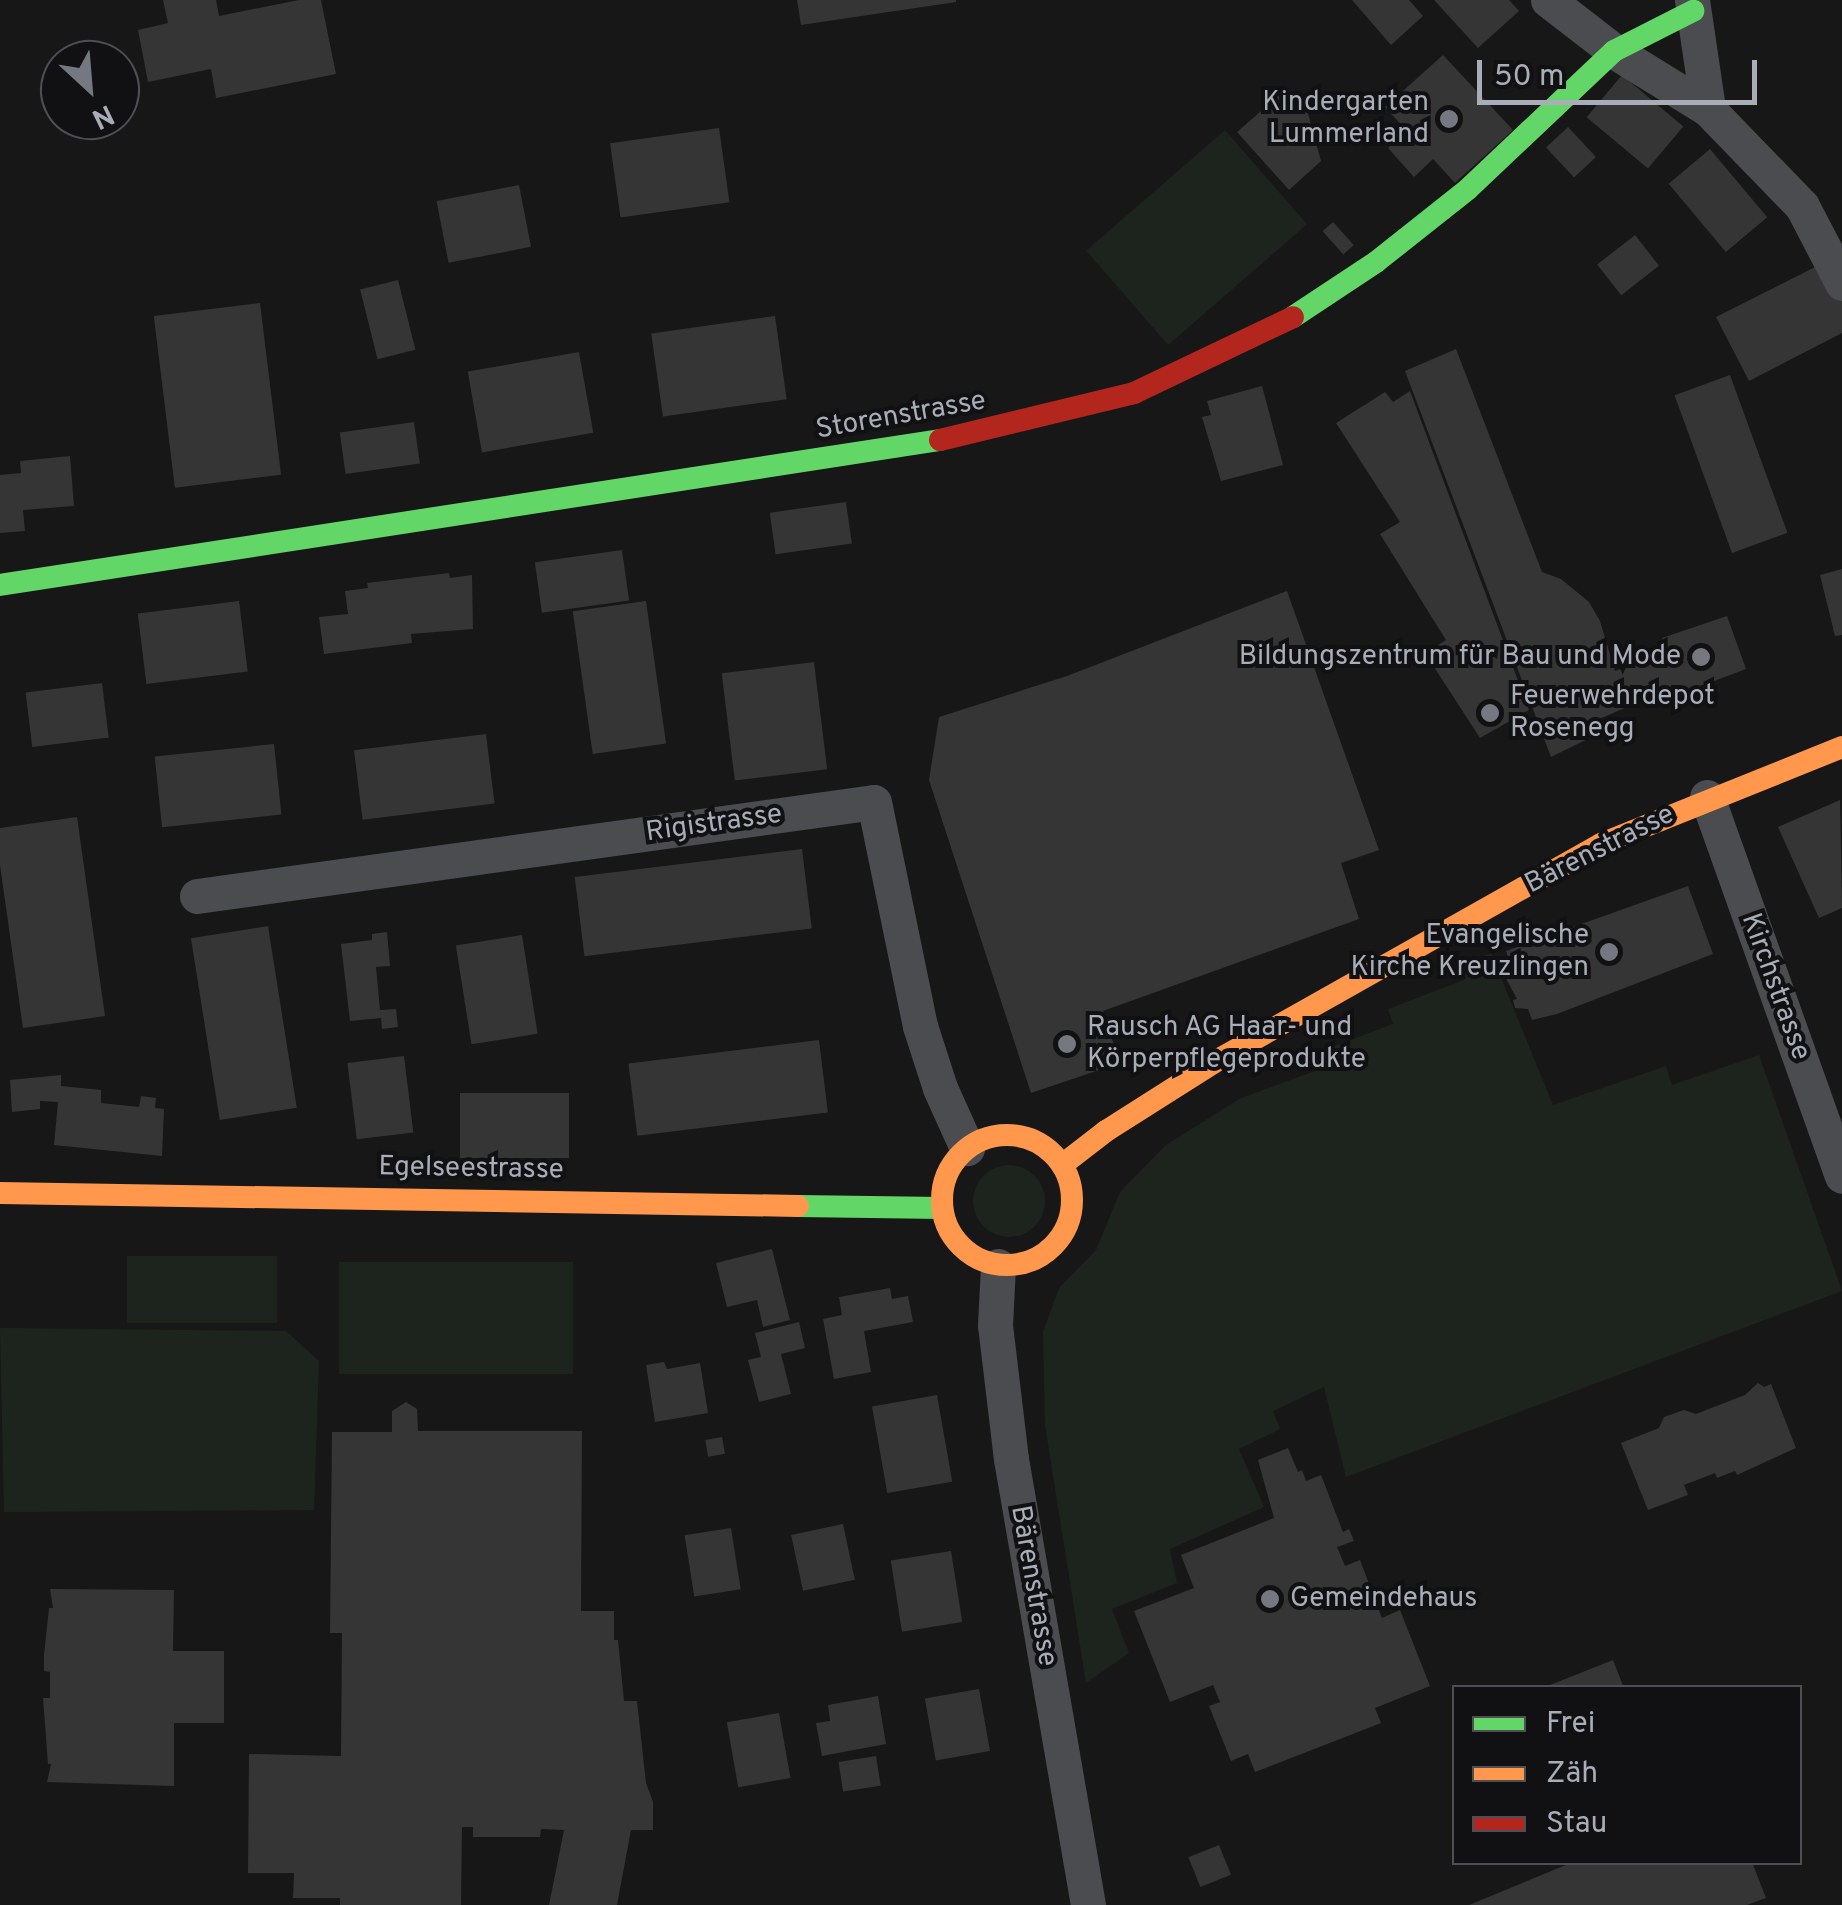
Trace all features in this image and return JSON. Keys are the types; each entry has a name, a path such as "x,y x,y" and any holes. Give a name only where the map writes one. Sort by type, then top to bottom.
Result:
{"main road":[{"name":"Storenstrasse","path":"0,585 844,457 977,434 1134,393 1300,313 1376,262 1468,189 1614,51 1692,5"},
{"name":"Bärenstrasse","path":"1062,1164 1204,1068 1600,844 1842,747"},
{"path":"1008,1134 1048,1149 1062,1164 1071,1184 1072,1206 1056,1244 1039,1258 998,1266 977,1259 960,1246 947,1228 942,1185 952,1164 968,1148 1008,1134"},
{"name":"Egelseestrasse","path":"0,1193 942,1208"}],"street":[{"path":"1548,0 1614,51 1708,109 1802,206 1842,283"},
{"path":"1692,5 1708,109"},
{"name":"Kirchstrasse","path":"1708,798 1842,1176"},
{"name":"Rigistrasse","path":"198,896 874,802 920,1026 940,1088 968,1148"},
{"name":"Bärenstrasse","path":"998,1266 995,1325 1012,1459 1088,1905"}],"shaded area":[{"path":"1225,130 1307,224 1168,345 1086,251"},
{"path":"1491,953 1553,1105 1666,1066 1672,1085 1759,1055 1842,1291 1346,1477 1324,1387 1273,1411 1280,1429 1239,1449 1264,1507 1170,1549 1177,1583 1112,1609 1129,1653 1086,1683 1045,1425 1043,1332 1059,1288 1096,1250 1120,1192 1166,1145 1241,1098 1318,1070 1313,1054 1393,1024 1388,1009 1464,980 1460,966"},
{"path":"1009,1165 1023,1167 1035,1175 1043,1187 1043,1215 1035,1227 1023,1235 1009,1237 995,1235 983,1227 975,1215 973,1201 975,1187 983,1175 995,1167"},
{"path":"127,1256 277,1256 277,1323 127,1323"},
{"path":"339,1262 573,1262 573,1374 339,1374"},
{"path":"0,1328 286,1331 319,1361 314,1510 4,1512"}],"building":[{"path":"163,0 216,0 219,16 299,0 321,0 336,74 216,98 211,69 148,82 138,30 168,23"},
{"path":"797,0 956,0 956,2 801,25"},
{"path":"1352,0 1409,0 1423,16 1391,45"},
{"path":"1434,0 1509,0 1519,11 1478,48"},
{"name":"Kindergarten Lummerland","path":"1443,55 1513,130 1455,183 1433,159 1414,177 1388,148 1406,130 1385,107"},
{"path":"1622,75 1683,126 1648,169 1587,117"},
{"path":"1284,91 1306,106 1321,161 1289,190 1237,132"},
{"path":"1568,127 1596,157 1574,177 1546,147"},
{"path":"719,128 729,202 621,218 610,143"},
{"path":"1710,149 1767,217 1726,252 1669,184"},
{"path":"519,185 531,247 449,263 437,201"},
{"path":"1333,222 1354,245 1343,254 1323,231"},
{"path":"1635,235 1659,266 1621,295 1597,265"},
{"path":"1823,263 1842,302 1842,333 1749,381 1716,317"},
{"path":"398,280 415,350 378,359 360,289"},
{"path":"260,303 281,475 175,488 154,316"},
{"path":"775,316 787,399 663,417 651,333"},
{"path":"1456,349 1542,572 1561,579 1589,602 1600,621 1615,671 1668,653 1662,638 1727,616 1746,669 1682,693 1679,685 1599,719 1604,731 1551,757 1405,371"},
{"path":"579,352 593,433 482,452 468,372"},
{"path":"1730,375 1787,533 1732,553 1675,395"},
{"path":"1262,386 1283,465 1221,481 1202,417 1211,415 1207,401"},
{"path":"1410,391 1529,710 1480,738 1425,653 1446,640 1380,534 1400,522 1336,423 1385,392 1393,402"},
{"path":"414,422 420,464 346,474 340,432"},
{"path":"70,456 74,506 23,510 25,531 0,533 0,475 21,473 20,461"},
{"path":"846,502 852,544 776,554 770,513"},
{"path":"622,550 629,601 542,613 535,562"},
{"path":"1842,569 1842,635 1835,636 1820,575"},
{"path":"449,573 450,578 472,575 473,629 411,634 412,643 324,654 319,617 348,614 345,591 368,588 367,583"},
{"path":"1287,591 1379,850 1341,863 1359,919 1103,1011 1120,1063 1031,1093 929,780 939,717 1067,676"},
{"path":"239,601 248,671 146,684 138,613"},
{"path":"646,601 666,744 593,754 573,611"},
{"path":"814,662 827,769 735,781 722,673"},
{"path":"102,683 109,738 32,747 26,692"},
{"path":"486,734 495,803 363,820 354,750"},
{"path":"274,744 281,815 162,827 155,757"},
{"path":"1840,800 1842,908 1819,918 1778,827"},
{"path":"77,817 105,1016 23,1028 0,865 0,828"},
{"path":"802,849 812,928 584,956 575,877"},
{"name":"Evangelische Kirche Kreuzlingen","path":"1688,886 1713,954 1557,1014 1532,1020 1528,1009 1515,1008 1513,1000 1517,999 1502,971 1510,962 1506,951"},
{"path":"268,926 297,1108 220,1120 191,938"},
{"path":"387,932 390,966 376,967 380,1010 396,1009 398,1027 382,1029 381,1018 350,1021 341,944 372,940 372,934"},
{"path":"522,935 538,1034 471,1044 456,945"},
{"path":"819,1040 828,1112 637,1136 628,1063"},
{"path":"404,1056 413,1132 357,1139 347,1063"},
{"path":"61,1075 61,1086 101,1090 101,1103 139,1107 141,1096 156,1098 155,1108 164,1109 162,1156 54,1145 58,1102 40,1101 40,1109 12,1112 10,1080"},
{"path":"460,1093 569,1093 569,1158 460,1158"},
{"path":"772,1249 790,1320 763,1327 757,1300 727,1307 716,1263"},
{"path":"890,1288 892,1299 908,1296 913,1322 864,1331 871,1372 834,1379 823,1319 842,1315 839,1297"},
{"path":"799,1322 805,1348 781,1354 791,1394 759,1402 748,1360 761,1357 755,1333"},
{"path":"664,1362 667,1369 700,1363 708,1413 655,1422 646,1365"},
{"path":"1758,1383 1764,1387 1771,1384 1796,1448 1737,1475 1735,1471 1717,1478 1715,1473 1684,1485 1688,1495 1648,1510 1621,1443 1659,1428 1664,1417 1684,1410 1696,1414 1745,1395"},
{"path":"937,1395 952,1482 887,1493 872,1406"},
{"path":"406,1402 417,1409 418,1431 582,1431 581,1611 614,1611 614,1640 618,1640 624,1701 637,1701 646,1783 653,1802 653,1830 631,1830 617,1905 549,1905 564,1830 541,1829 540,1837 473,1837 473,1827 462,1827 461,1905 340,1905 340,1898 293,1898 294,1873 248,1873 249,1754 341,1756 342,1633 330,1633 332,1432 392,1432 392,1411"},
{"path":"722,1437 725,1454 708,1457 705,1440"},
{"name":"Gemeindehaus","path":"1288,1448 1306,1481 1321,1475 1343,1532 1349,1529 1354,1541 1337,1547 1345,1566 1360,1560 1382,1618 1400,1610 1430,1686 1375,1708 1381,1723 1255,1772 1248,1754 1231,1761 1209,1706 1220,1702 1213,1685 1170,1702 1134,1611 1194,1588 1181,1555 1274,1518 1258,1460"},
{"path":"843,1524 855,1580 803,1591 791,1535"},
{"path":"731,1528 741,1589 694,1597 685,1535"},
{"path":"951,1551 962,1622 902,1632 891,1561"},
{"path":"50,1589 174,1590 173,1651 224,1651 224,1723 174,1723 174,1786 47,1782 51,1764 43,1698 50,1698 50,1672 44,1671 44,1655 49,1608 53,1608"},
{"path":"1613,1660 1623,1685 1550,1685"},
{"path":"979,1689 990,1751 936,1761 925,1699"},
{"path":"878,1696 886,1744 822,1756 816,1723 830,1721 828,1705"},
{"path":"779,1713 790,1778 738,1787 727,1722"},
{"path":"876,1756 881,1786 843,1792 838,1762"},
{"path":"1219,1845 1231,1875 1200,1887 1188,1857"},
{"path":"1566,1865 1753,1865 1766,1898 1747,1905 1469,1905"}],"traffic: fast":[{"path":"1293,317 1376,262 1468,189 1614,51 1693,11"},
{"path":"0,585 940,440"},
{"path":"798,1206 942,1208"}],"traffic: slow":[{"path":"1062,1165 1106,1131 1221,1058 1601,844 1842,747"},
{"path":"1007,1135 1032,1140 1053,1154 1067,1175 1072,1200 1067,1225 1053,1246 1032,1260 1007,1265 982,1260 961,1246 947,1225 942,1200 947,1175 961,1154 982,1140 1007,1135"},
{"path":"0,1193 798,1206"}],"traffic: jam":[{"path":"940,440 1134,393 1293,317"}],"place":[{"name":"Kindergarten Lummerland","path":"1449,119"},
{"name":"Bildungszentrum für Bau und Mode","path":"1701,657"},
{"name":"Feuerwehrdepot Rosenegg","path":"1490,713"},
{"name":"Evangelische Kirche Kreuzlingen","path":"1609,952"},
{"name":"Rausch AG Haar- und Körperpflegeprodukte","path":"1067,1044"},
{"name":"Gemeindehaus","path":"1270,1599"}]}
